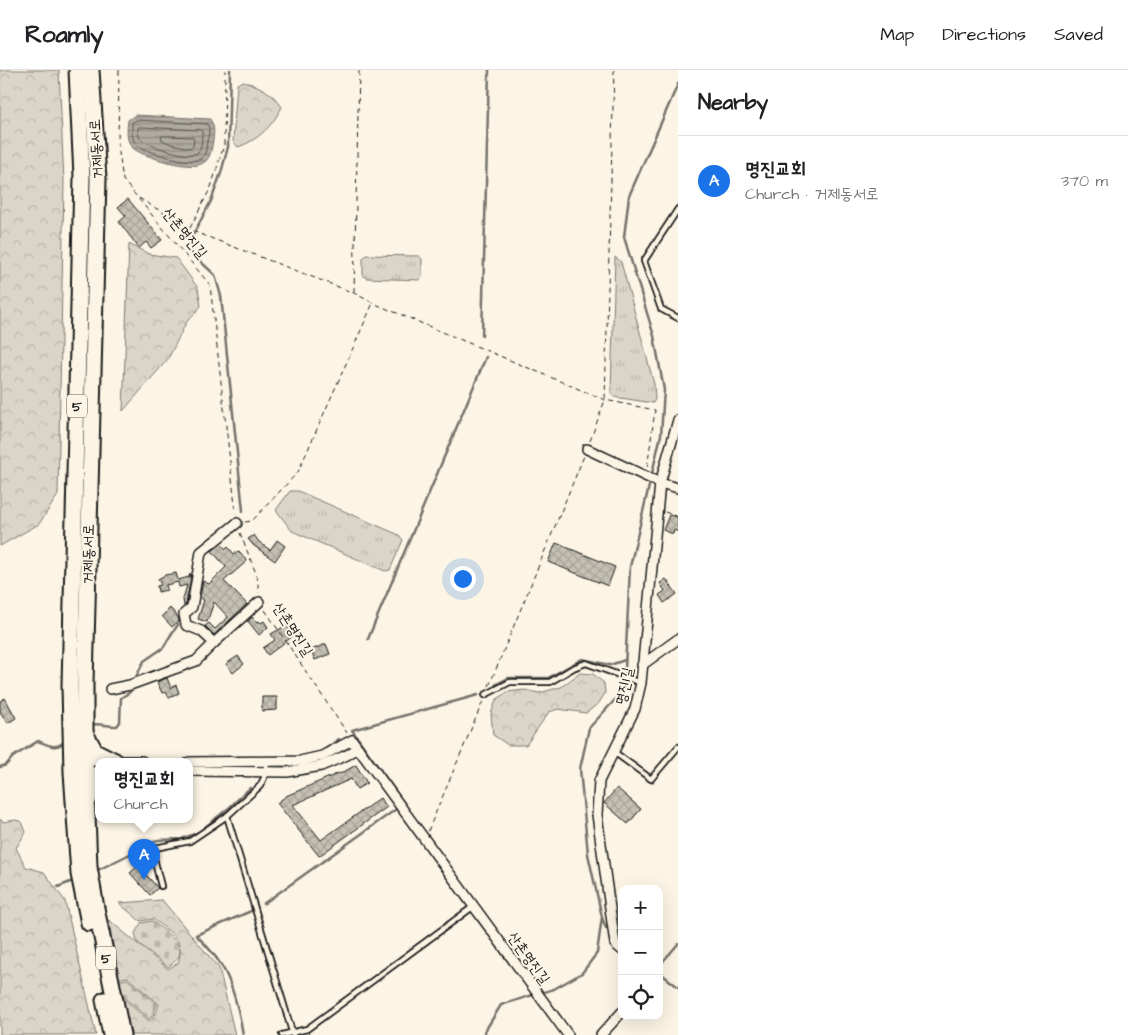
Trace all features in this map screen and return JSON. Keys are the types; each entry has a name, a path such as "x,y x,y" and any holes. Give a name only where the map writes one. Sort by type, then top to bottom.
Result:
{"main road":[{"name":"거제동서로","path":"77,70 82,177 70,686 87,805 85,877 96,908 122,1035"},
{"name":"거제동서로","path":"91,70 98,179 83,768 85,877 111,1035"},
{"path":"84,732 95,750 110,758"},
{"path":"87,805 95,786"}],"street":[{"name":"명진1길","path":"618,947 615,944 596,815 599,781 635,709 641,683 660,483 678,419"},
{"path":"587,449 646,477 678,488"},
{"path":"214,643 201,631 186,625 184,614 192,607 201,552 236,523"},
{"path":"110,689 141,682 196,661 259,602"},
{"path":"642,665 678,640"},
{"path":"193,762 266,767 287,772 321,766 346,755 355,744"},
{"path":"193,771 266,767 322,756 355,744"},
{"name":"산촌명진길","path":"355,744 568,1035"},
{"path":"601,1035 618,1016"}],"lane":[{"path":"678,208 644,261 661,309 678,318"},
{"path":"485,695 510,682 550,682 573,668 586,663 641,683"},
{"path":"613,752 651,779 678,746"},
{"path":"346,755 358,756 368,762"},
{"path":"161,886 152,850 190,841 227,816 260,786 266,767"},
{"path":"227,816 293,1033"},
{"path":"282,1035 307,1029 474,906"}],"path":[{"name":"산촌명진길","path":"119,70 118,146 123,180 210,284 236,523 257,576 259,602 355,744"},
{"path":"190,228 211,187 224,145 225,70"},
{"path":"354,293 359,70"},
{"path":"425,838 587,449 605,400 614,70"},
{"path":"136,196 190,228 354,293 605,400 655,410 646,477"},
{"path":"236,523 252,521 298,472 373,302"},
{"path":"657,510 678,517"}],"green space":[{"path":"0,70 59,70 64,182 58,495 39,524 0,546"},
{"path":"243,81 265,90 282,107 264,132 238,147 233,141 237,84"},
{"path":"129,244 149,254 176,258 198,288 201,306 186,323 168,359 123,411"},
{"path":"367,255 419,256 422,259 422,276 419,280 366,278 363,275 363,258"},
{"path":"615,257 621,262 654,384 655,399 653,403 614,397 611,393"},
{"path":"290,491 298,491 399,535 403,540 390,570 385,571 292,531 276,510"},
{"path":"580,673 593,674 604,683 605,693 599,703 586,713 558,709 549,712 526,745 508,745 493,735 491,714 496,700 507,692 524,690 539,693 561,687"},
{"path":"0,819 3,822 16,820 22,822 26,832 16,848 26,867 44,872 65,901 96,1035 0,1035"},
{"path":"162,900 219,968 235,1035 130,1035 117,993 149,1021 155,1016 159,1004 127,977 118,979 109,920 168,969 178,963 180,955 180,948 175,937 153,919 140,921 119,903"},
{"path":"152,921 177,942 180,954 168,967 137,942 135,933 141,923"},
{"path":"127,979 157,1004 153,1015 149,1019 116,990 118,981"}],"water":[{"path":"135,115 210,119 214,132 209,157 201,164 187,165 167,162 139,152 131,146 127,135 128,120"}],"building":[{"path":"128,199 162,240 151,248 146,242 139,248 119,222 126,216 118,207"},
{"path":"669,515 678,517 678,532 674,530 673,534 663,530"},
{"path":"254,535 259,542 270,550 277,540 285,546 275,561 248,539"},
{"path":"556,543 615,567 608,586 548,562"},
{"path":"221,544 226,549 228,547 234,554 238,551 247,561 224,581 247,604 214,635 205,626 209,623 215,629 228,617 214,602 207,622 198,619 204,600 200,598 203,581 209,584 226,567 212,551"},
{"path":"176,573 178,580 189,577 190,573 191,577 184,606 183,599 187,585 179,587 178,582 166,585 167,590 158,592 157,586 161,585 158,579 165,575"},
{"path":"666,579 677,594 664,603 659,595 665,591 660,583"},
{"path":"170,608 179,621 172,627 162,616"},
{"path":"252,617 257,622 261,623 264,621 268,627 259,635 248,621"},
{"path":"287,625 293,636 268,655 263,648 275,640 271,634"},
{"path":"326,644 330,654 315,660 311,650"},
{"path":"238,656 244,664 233,673 226,664"},
{"path":"167,678 171,688 176,685 179,693 169,698 166,692 162,693 157,682"},
{"path":"262,697 277,697 277,710 262,711"},
{"path":"5,698 16,718 8,723 0,712 0,701"},
{"path":"356,765 367,783 357,789 351,779 293,805 321,840 380,798 387,807 319,856 277,803 286,796 340,774"},
{"path":"617,788 641,809 628,824 604,803"},
{"path":"138,866 158,888 150,895 130,873"}],"waterway":[{"path":"230,70 228,147 211,201 186,248 215,275 221,296 243,511"},
{"path":"482,336 489,70"},
{"path":"541,993 554,989 582,973 597,953 602,917 588,854 580,769 589,728 624,690 630,567 661,435 664,390 654,336 624,237 629,196 678,84"},
{"path":"368,639 486,357"},
{"path":"135,679 144,661 163,648 178,625"},
{"path":"495,685 508,678 548,678 582,659 610,665 625,660"},
{"path":"91,725 117,726 120,722 121,698 130,692 132,687"},
{"path":"404,803 352,730 478,695"},
{"path":"324,750 339,739"},
{"path":"0,767 6,765 13,757 38,741 54,746 64,742"},
{"path":"94,872 158,840 182,839 199,832 250,788"},
{"path":"263,904 395,810"},
{"path":"58,887 75,880"},
{"path":"243,1035 229,980 218,961 196,935 251,911"},
{"path":"602,918 606,928"},
{"path":"663,961 678,944"},
{"path":"663,975 678,987"},
{"path":"485,1035 485,1031 501,1005 536,994"}],"place":[{"name":"명진교회","path":"144,880"}]}
